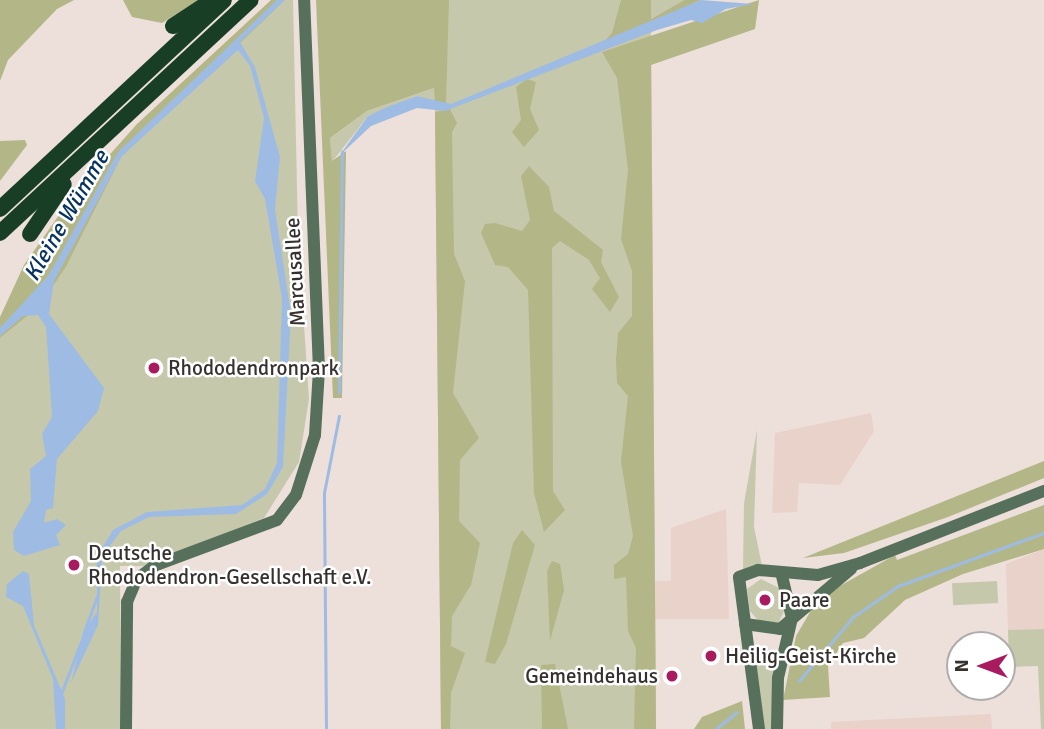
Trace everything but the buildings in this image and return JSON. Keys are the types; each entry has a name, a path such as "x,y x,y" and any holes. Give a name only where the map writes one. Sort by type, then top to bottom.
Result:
{"highway":[{"path":"173,26 213,0"},
{"path":"0,209 224,0"},
{"path":"0,233 251,0"},
{"path":"30,234 93,147"}],"street":[{"name":"Marcusallee","path":"126,729 127,604 137,579 154,566 277,520 296,495 315,435 319,370 304,0"},
{"path":"760,729 740,602 739,577 758,570 782,576 860,563 1044,491"},
{"path":"744,624 771,631 792,618 860,563"},
{"path":"777,729 778,678 792,618 791,594 782,576"}],"shaded area":[{"path":"871,413 874,431 840,485 799,483 797,512 772,513 775,433"},
{"path":"726,509 729,619 654,619 654,581 671,581 671,528"},
{"path":"1044,549 1044,629 1008,630 1006,564"},
{"path":"991,714 992,729 831,729 831,722"}],"green space":[{"path":"0,0 74,0 57,9 8,60 0,81"},
{"path":"123,0 199,0 162,23 132,17"},
{"path":"271,0 285,0 122,156 66,267 39,307 0,338 0,317 24,265 71,198 137,124"},
{"name":"Rhododendronpark","path":"285,0 293,0 298,236 309,399 299,462 264,518 144,566 120,566 121,729 0,729 0,338 39,307 66,267 122,156 139,135"},
{"path":"316,0 449,0 446,104 435,104 434,88 367,111 330,138 332,161 346,151 342,398 333,398"},
{"path":"433,0 684,0 651,19 656,729 441,729 435,104 417,96 368,116 332,162 330,138 367,111 434,88"},
{"path":"621,0 651,0 651,19 684,0 701,0 600,46 612,33"},
{"path":"759,0 755,29 651,65 656,729 634,729 636,648 628,631 626,577 614,579 614,565 628,554 633,536 621,461 628,396 617,383 616,359 618,333 632,316 632,271 621,239 628,170 617,78 602,52"},
{"path":"527,79 536,82 530,109 539,130 524,147 512,132 521,120 516,87"},
{"path":"450,109 457,123 452,132 454,254 465,281 453,393 479,438 460,460 459,521 480,543 471,585 452,616 451,646 465,653 451,693 450,729 441,729 435,112"},
{"path":"25,140 27,145 0,181 0,141"},
{"path":"529,166 549,187 554,211 603,250 601,262 619,297 610,312 592,289 600,278 589,260 560,241 552,248 553,491 565,510 544,532 534,493 528,290 508,267 495,265 481,233 485,224 495,223 522,231 530,220 521,176"},
{"path":"757,430 754,527 762,566 743,571 744,503"},
{"path":"1044,461 1044,478 948,517 844,553 803,558"},
{"path":"1044,505 1044,549 963,574 905,600 864,638 843,643 828,666 830,697 783,700 796,636 813,607 838,587 895,555 897,560"},
{"path":"522,530 535,545 506,644 495,664 485,662 513,543"},
{"path":"552,561 560,564 564,590 550,641 547,571"},
{"path":"761,579 779,588 784,611 777,626 762,625 750,611 747,589"},
{"path":"997,581 998,603 953,605 952,583"},
{"path":"1044,629 1044,729 1041,729 1038,666 1016,667 1016,631 1008,630"},
{"path":"753,647 775,652 772,729 764,729"},
{"path":"555,664 568,729 542,729 541,665"},
{"path":"742,701 745,729 694,729 702,717"}],"water":[{"path":"277,0 285,0 240,42 255,67 280,157 275,210 291,314 283,467 267,494 236,514 149,517 121,531 102,556 98,625 71,683 83,632 97,612 97,557 113,530 147,512 242,505 265,489 277,463 282,298 265,199 255,181 264,118 250,66 238,50 122,156 54,281 49,314 104,388 98,411 57,459 53,508 46,510 44,523 57,519 66,525 56,535 60,545 24,556 14,550 13,532 31,501 30,469 46,456 42,434 52,417 46,327 38,315 23,316 0,336 0,328 48,276 118,152"},
{"path":"701,0 753,4 726,9 702,23 691,20 657,30 445,111 417,108 371,126 339,156 368,116 387,107 417,96 451,104"},
{"path":"23,571 29,574 34,625 65,699 65,729 56,729 53,679 23,606 6,597 7,584"}],"waterway":[{"path":"339,393 342,152"},
{"path":"326,729 324,493 339,416"},
{"path":"799,681 853,617 898,586 1044,533"},
{"path":"84,632 97,596"},
{"path":"61,694 81,642"},
{"path":"716,729 736,713"}],"place":[{"name":"Rhododendronpark","path":"154,368"},
{"name":"Deutsche Rhododendron-Gesellschaft e.V.","path":"74,565"},
{"name":"Paare","path":"765,600"},
{"name":"Heilig-Geist-Kirche","path":"711,656"},
{"name":"Gemeindehaus","path":"672,676"}],"water label":[{"name":"Kleine Wümme","path":"67,216"}]}
